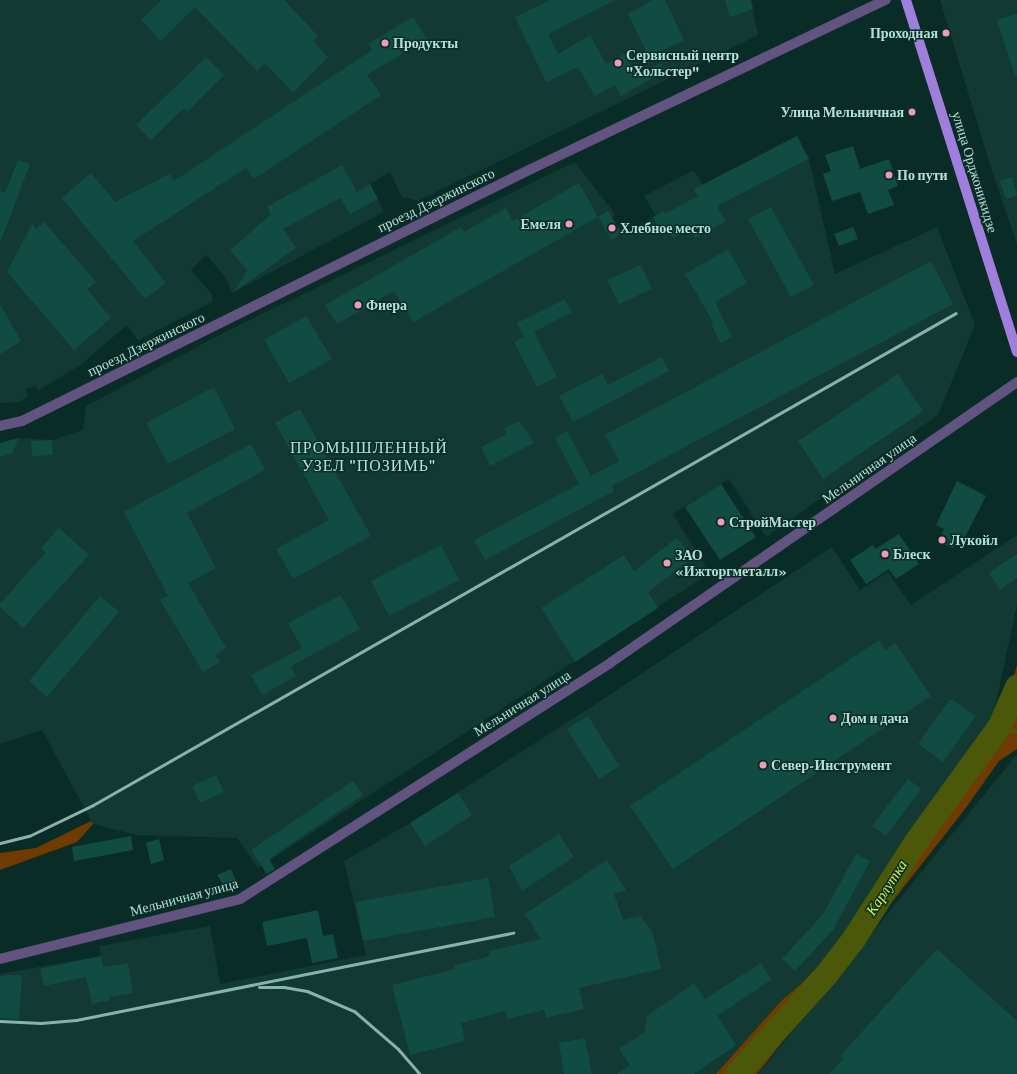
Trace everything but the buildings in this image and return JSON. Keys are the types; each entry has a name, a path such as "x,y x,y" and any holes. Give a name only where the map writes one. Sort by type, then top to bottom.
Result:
{"main road":[{"name":"улица Орджоникидзе","path":"906,0 1017,352"}],"street":[{"name":"проезд Дзержинского","path":"0,426 22,421 531,169 886,0"},
{"name":"Мельничная улица","path":"0,959 240,899 610,663 1017,382"}],"shaded area":[{"path":"0,0 751,0 758,35 418,201 402,197 390,172 370,184 384,212 232,293 226,278 206,255 191,270 212,294 212,302 138,341 127,325 82,364 38,391 36,386 26,389 28,397 20,402 0,403"},
{"path":"940,0 1017,0 1017,244 991,168"},
{"path":"809,159 835,274 937,227 975,325 938,415 766,537 729,479 673,514 710,573 258,868 237,838 137,835 93,824 42,730 0,744 0,443 18,438 52,440 83,430 86,406 227,331 575,162 615,215 612,218 622,234 656,216 644,196 694,170 715,207"},
{"path":"1017,535 1017,605 992,721 907,836 850,934 801,984 781,1001 716,1074 0,1074 0,974 101,956 99,946 210,926 220,984 366,955 344,861 410,823 591,707 832,547 860,590 888,572 911,605"},
{"path":"1017,665 1017,749 999,761 965,809 757,1074 716,1074 781,1001 801,984 850,934 907,836 992,721 1013,680"},
{"path":"1017,754 1017,1074 758,1074"},
{"path":"91,821 93,824 77,842 0,870 0,853 36,848"}],"waterway":[{"name":"Карлутка","path":"737,1074 827,974 854,939 916,842 1000,726 1017,687"},
{"path":"1000,726 1017,732"}],"railway":[{"path":"0,843 29,836 93,805 956,313"},
{"path":"0,1021 41,1023 76,1020 513,933"},
{"path":"259,987 284,987 307,991 354,1011 398,1049 420,1074"}],"place":[{"name":"Проходная","path":"946,33"},
{"name":"Продукты","path":"385,43"},
{"name":"Сервисный центр \"Хольстер\"","path":"618,63"},
{"name":"Улица Мельничная","path":"912,112"},
{"name":"По пути","path":"889,175"},
{"name":"Емеля","path":"569,224"},
{"name":"Хлебное место","path":"612,228"},
{"name":"Фиера","path":"358,305"},
{"name":"СтройМастер","path":"721,522"},
{"name":"Лукойл","path":"942,540"},
{"name":"Блеск","path":"885,554"},
{"name":"ЗАО «Ижторгметалл»","path":"667,563"},
{"name":"Дом и дача","path":"833,718"},
{"name":"Север-Инструмент","path":"763,765"}],"district":[{"name":"ПРОМЫШЛЕННЫЙ УЗЕЛ \"ПОЗИМЬ\"","path":"369,457"}]}
